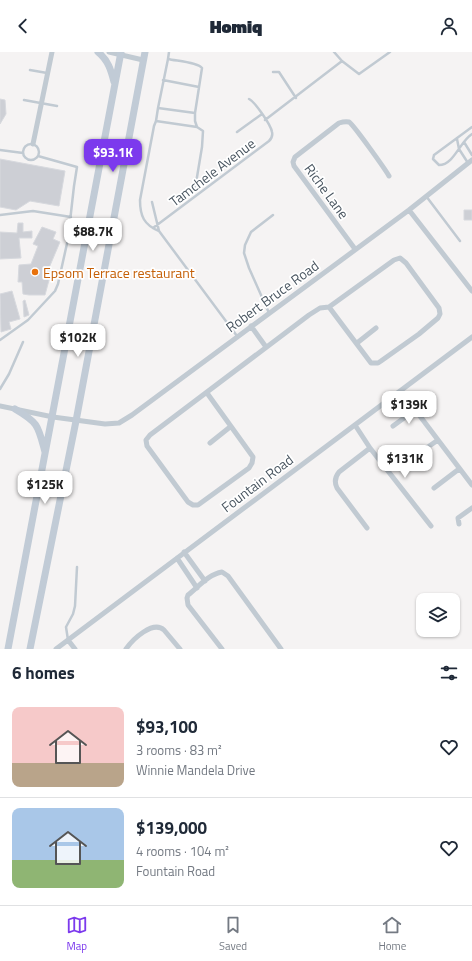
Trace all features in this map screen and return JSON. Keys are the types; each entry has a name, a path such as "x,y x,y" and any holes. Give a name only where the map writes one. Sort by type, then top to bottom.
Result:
{"main road":[{"path":"98,52 106,59 110,67 114,84"},
{"path":"30,649 76,421 145,52"},
{"path":"8,649 121,53"},
{"path":"15,409 28,417 39,430 45,454"}],"street":[{"path":"33,144 52,52"},
{"path":"108,52 121,53 143,60"},
{"name":"Riche Lane","path":"355,249 294,166 295,156 339,123 346,121 350,122 359,133 389,176"},
{"name":"Robert Bruce Road","path":"0,406 76,421 105,424 119,423 132,415 409,210 470,161"},
{"path":"409,210 472,291"},
{"path":"207,393 253,457 249,468 198,505 192,505 188,502 147,446 146,440 150,435 320,308 329,307 391,262 400,258 406,263 439,308 440,314 438,318 419,334 378,363 371,363 329,307"},
{"path":"251,326 266,347"},
{"path":"357,343 376,328"},
{"name":"Fountain Road","path":"56,649 472,337"},
{"path":"401,391 472,485"},
{"path":"393,426 415,410"},
{"path":"354,425 370,448 431,526"},
{"path":"210,443 230,427"},
{"path":"412,458 438,440"},
{"path":"367,528 337,488 335,482 336,476 339,472 370,448"},
{"path":"434,488 460,469"},
{"path":"459,524 458,518 472,508"},
{"path":"184,552 205,581"},
{"path":"177,558 197,588"},
{"path":"222,649 188,605 187,598 188,595 205,581 219,572 228,576 281,649"},
{"path":"126,649 137,638 149,629 156,626 161,627 180,649"},
{"path":"68,640 75,649"}],"lane":[{"path":"159,231 150,228 143,217 140,208 140,200 169,52"},
{"path":"334,52 342,61 359,74 390,52"},
{"path":"168,59 200,65 202,68 195,113 197,127"},
{"path":"249,99 257,106 265,120 296,98 342,61"},
{"path":"30,70 47,73"},
{"path":"273,72 279,72 296,98"},
{"path":"163,80 200,87"},
{"path":"24,100 57,106"},
{"path":"158,108 195,113"},
{"path":"237,132 262,114"},
{"name":"Tamchele Avenue","path":"153,229 269,141 272,137 272,130 265,120"},
{"path":"156,121 197,127 203,131 196,183 190,193"},
{"path":"472,127 434,155 434,159 439,165 442,165 452,158 472,134"},
{"path":"457,138 459,149 470,161"},
{"path":"464,142 472,155"},
{"path":"23,153 26,146 33,144 38,149 38,156"},
{"path":"0,150 23,153 25,157 30,160 38,156 77,167 71,217 58,284 54,291 28,320 0,340"},
{"path":"426,196 460,241"},
{"path":"152,202 159,231 237,336"},
{"path":"0,215 33,211 71,217"},
{"path":"269,313 244,253 245,245 251,232 273,215"},
{"path":"0,388 9,374 23,342"},
{"path":"68,640 66,627 73,614 75,606 77,567"}],"building":[{"path":"0,99 5,100 6,114 0,124"},
{"path":"0,159 65,171 59,206 30,201 16,210 0,207"},
{"path":"464,210 472,210 472,220 464,220"},
{"path":"18,223 23,223 23,232 32,231 32,238 19,238 21,258 0,259 0,232 17,233"},
{"path":"42,227 56,232 53,239 60,242 49,268 52,269 45,295 23,294 22,282 18,282 19,265 31,264 38,246 33,244"},
{"path":"12,291 20,319 9,322 11,329 1,332 0,294"},
{"path":"25,300 29,315 24,317 23,301"}],"place":[{"name":"Epsom Terrace restaurant","path":"35,272"}]}
